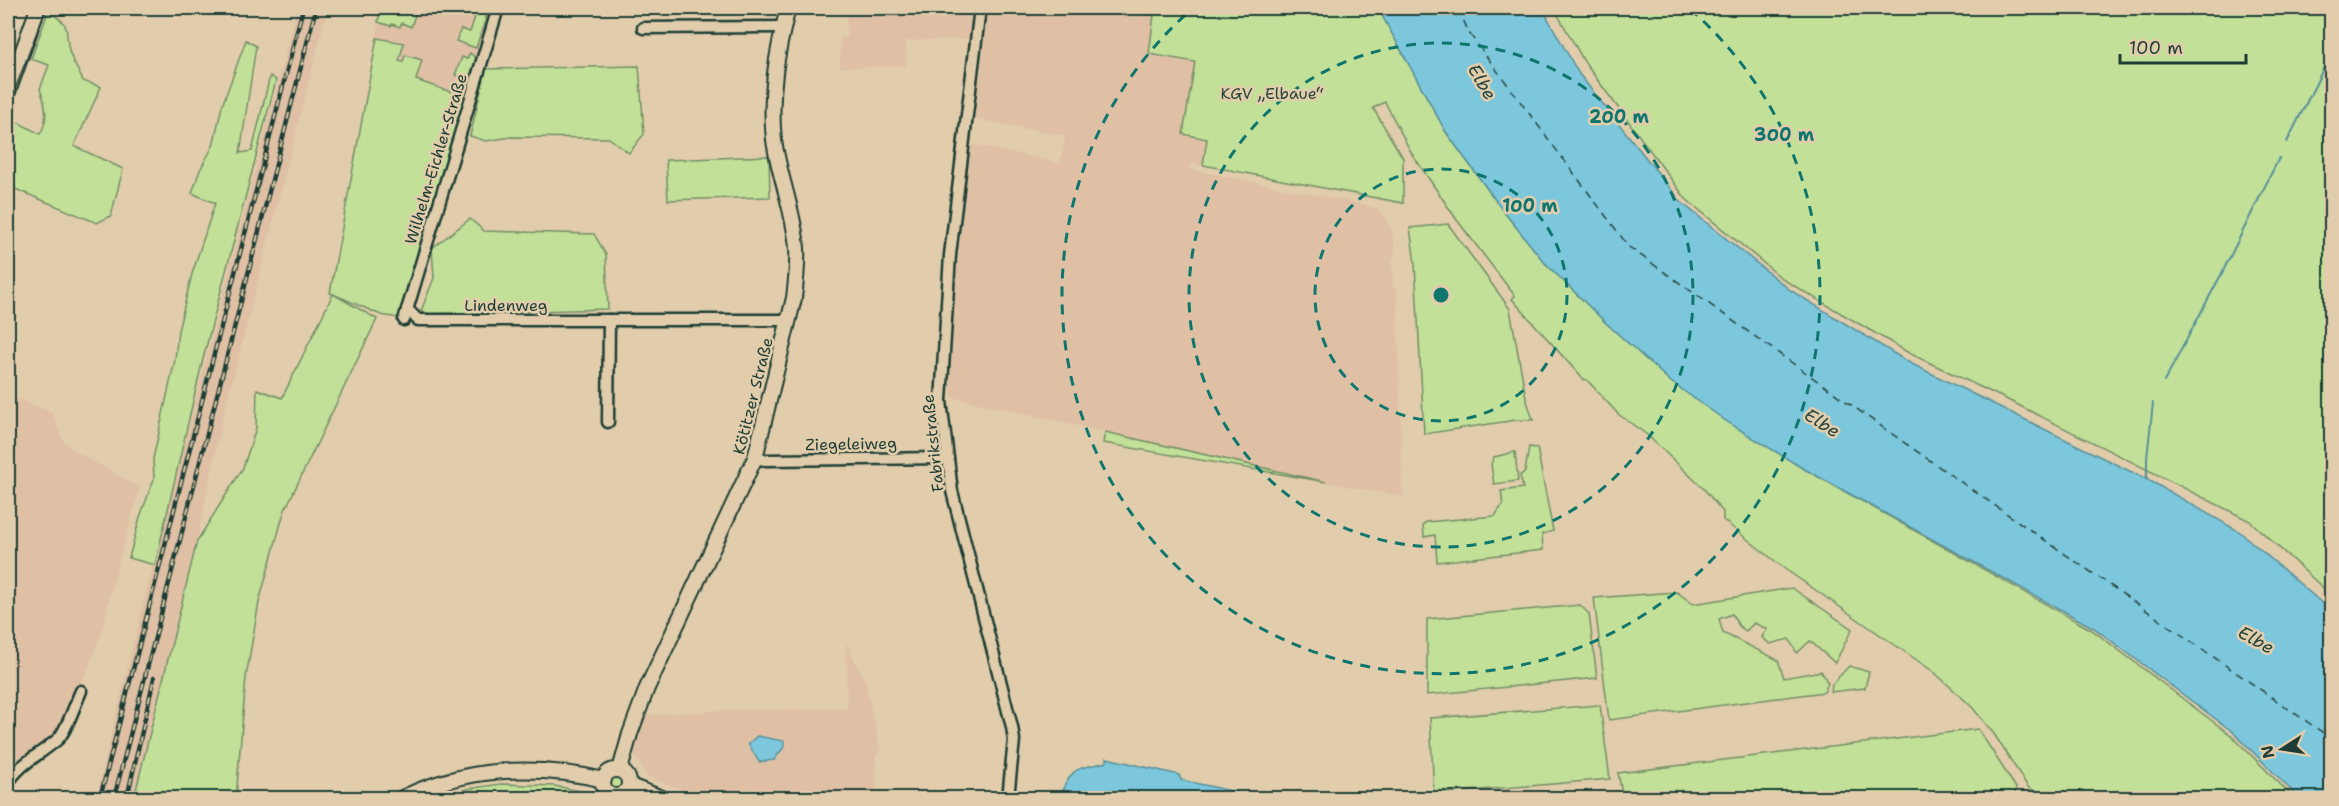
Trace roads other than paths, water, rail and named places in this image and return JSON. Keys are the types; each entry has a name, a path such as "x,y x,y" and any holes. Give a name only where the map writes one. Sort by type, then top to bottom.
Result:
{"street":[{"path":"8,92 39,8"},
{"name":"Wilhelm-Eichler-Straße","path":"406,315 498,8"},
{"name":"Kötitzer Straße","path":"620,770 647,688 755,458 789,320 797,274 797,247 777,156 773,122 774,72 788,8"},
{"name":"Fabrikstraße","path":"980,8 950,255 941,401 952,491 1012,727 1014,740 1008,798"},
{"path":"643,28 783,27"},
{"name":"Lindenweg","path":"406,315 418,320 789,320"},
{"path":"608,422 609,320"},
{"name":"Ziegeleiweg","path":"755,458 765,460 948,458"},
{"path":"8,783 12,775 59,737 81,691"},
{"path":"620,770 627,774 630,786 624,794 612,797 604,788 603,780 609,772 620,770"},
{"path":"402,798 450,779 495,771 559,772 603,780"},
{"path":"630,786 662,798"}],"water":[{"name":"Elbe","path":"1378,8 1542,8 1579,74 1682,203 1790,290 1908,362 2154,483 2240,532 2331,611 2331,798 2299,798 2233,732 2094,628 1799,466 1732,425 1671,382 1545,263 1504,212 1446,132"},
{"path":"757,736 784,741 784,747 774,760 759,762 748,744"},
{"path":"1107,758 1179,775 1181,780 1264,798 1061,798 1064,787 1072,774 1077,770 1107,762"}],"waterway":[{"path":"2287,142 2332,51"},
{"path":"2164,382 2222,273 2279,158"},
{"path":"2147,480 2153,403"}],"tram line":[{"path":"8,108 46,8"}],"railway":[{"path":"100,798 303,8"},
{"path":"114,798 316,8"},
{"path":"127,798 154,678"}],"park label":[{"name":"KGV „Elbaue“","path":"1272,93"}]}
